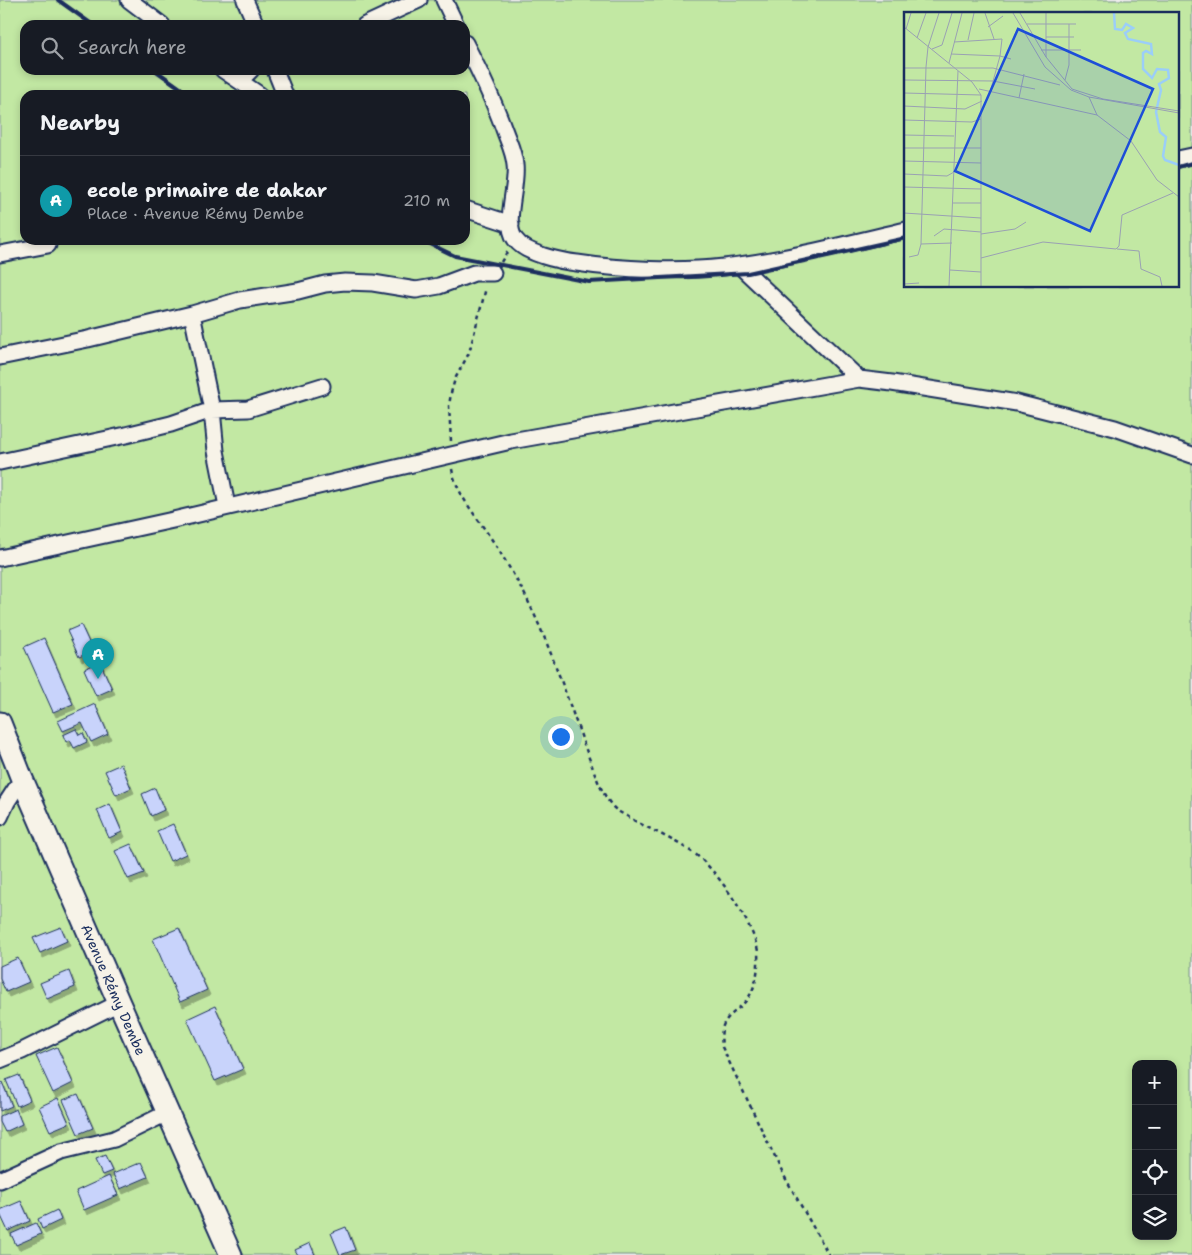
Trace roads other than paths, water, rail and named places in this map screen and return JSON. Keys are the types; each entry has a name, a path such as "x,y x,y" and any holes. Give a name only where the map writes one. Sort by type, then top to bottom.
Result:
{"street":[{"path":"129,0 155,20"},
{"path":"245,0 254,20"},
{"path":"376,20 419,0"},
{"path":"444,0 454,20"},
{"path":"470,53 493,99 514,157 516,178 510,217 515,240 524,248 536,253 562,261 596,266 673,269 722,267 814,251 904,230"},
{"path":"231,75 253,90"},
{"path":"240,81 246,75"},
{"path":"277,75 283,90"},
{"path":"470,211 511,224"},
{"path":"0,254 48,245"},
{"path":"739,265 859,379"},
{"path":"0,357 88,339 192,314 240,300 298,291 325,284 345,282 372,283 416,290 439,286 474,273 493,274"},
{"path":"192,314 212,410 216,451 227,506"},
{"path":"0,558 511,441 859,379 902,384 1017,403 1115,428 1192,455"},
{"path":"0,462 126,436 171,424 212,410 248,409 322,386"},
{"name":"Avenue Rémy Dembe","path":"0,723 22,780 231,1255"},
{"path":"0,817 7,802 22,780"},
{"path":"0,1060 119,1003"},
{"path":"0,1180 61,1152 114,1139 167,1113"}],"railway":[{"path":"58,0 86,20"},
{"path":"162,75 183,90"},
{"path":"1180,166 1192,163"},
{"path":"432,245 455,256 589,282 748,273 904,238"}],"place":[{"name":"ecole primaire de dakar","path":"98,679"}]}
